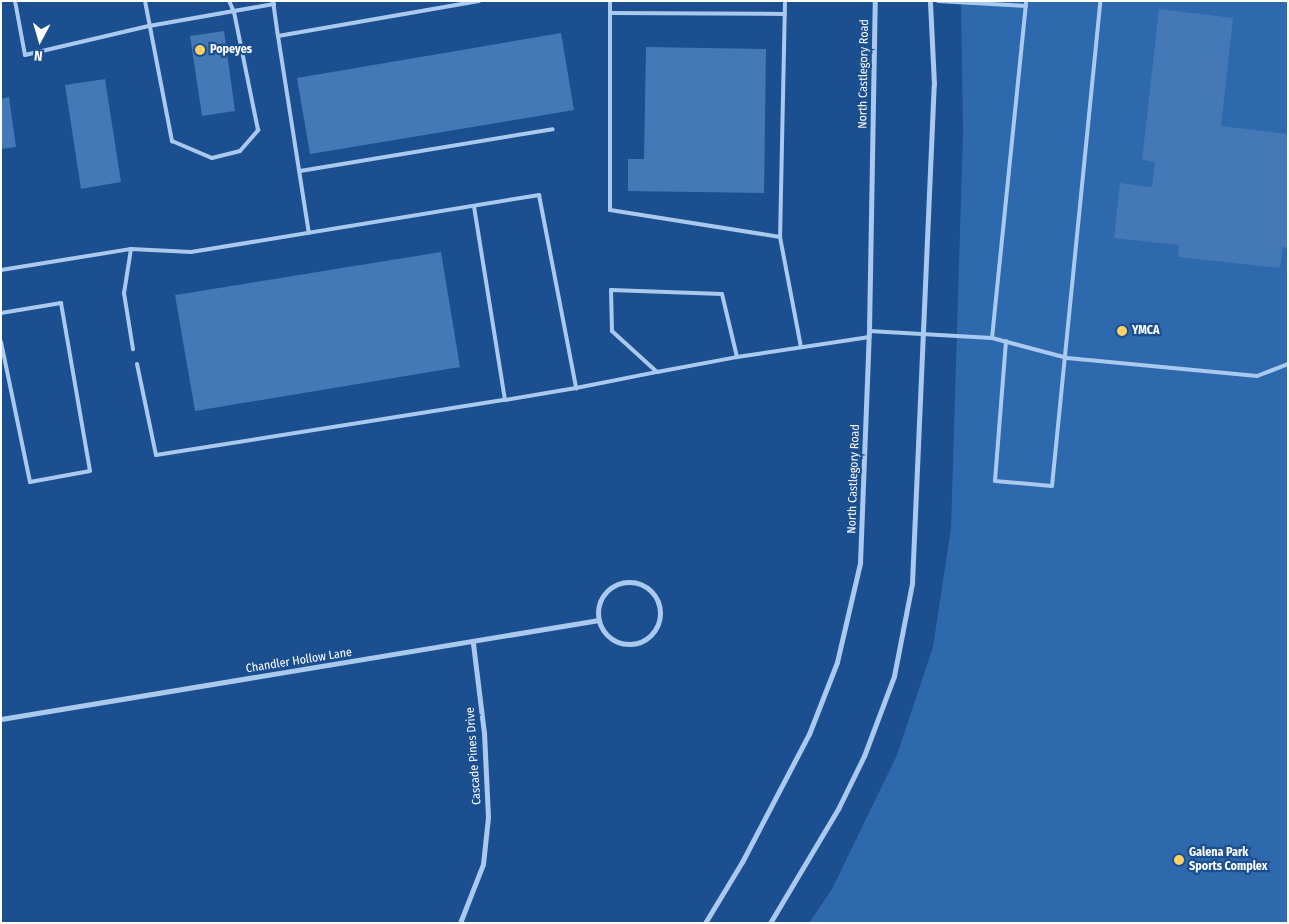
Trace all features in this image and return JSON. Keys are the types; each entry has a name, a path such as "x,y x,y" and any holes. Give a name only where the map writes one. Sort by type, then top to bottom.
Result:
{"street":[{"name":"North Castlegory Road","path":"708,922 742,862 809,734 837,662 860,563 869,334 875,1"},
{"path":"770,923 838,808 864,756 894,676 912,583 934,84 930,1"},
{"path":"623,583 643,586 658,602 660,613 654,631 635,644 610,638 599,620 603,597 623,583"},
{"name":"Chandler Hollow Lane","path":"1,719 473,643 599,620"},
{"name":"Cascade Pines Drive","path":"460,923 484,864 488,817 485,742 473,643"}],"lane":[{"path":"15,1 25,55 149,26 273,3 309,233"},
{"path":"145,1 172,141 212,158 240,151 258,130 234,11 229,1"},
{"path":"278,36 479,1"},
{"path":"610,1 610,210 780,237"},
{"path":"785,1 780,237 801,348"},
{"path":"938,1 1026,4 992,338"},
{"path":"1006,341 995,482 1052,486 1067,358 1100,1"},
{"path":"610,13 785,14"},
{"path":"300,170 553,129"},
{"path":"1,270 131,249 191,252 539,195 576,388"},
{"path":"474,206 505,400"},
{"path":"131,249 124,293 133,349"},
{"path":"656,372 612,332 611,290 722,294 737,357"},
{"path":"1,313 61,303 90,471 30,482 1,342"},
{"path":"137,364 156,455 576,388 869,334 922,334 992,338 1067,358 1257,376 1288,364"}],"shaded area":[{"name":"YMCA","path":"961,1 1288,1 1288,923 809,923 832,889 897,755 933,647 951,528 963,133"}],"building":[{"path":"1159,9 1233,18 1221,126 1288,134 1288,248 1283,247 1280,268 1178,257 1179,245 1114,238 1120,183 1152,187 1155,162 1142,160"},
{"path":"224,31 235,111 202,116 190,36"},
{"path":"561,33 574,110 310,154 297,78"},
{"path":"646,47 766,49 764,193 628,191 628,159 644,159"},
{"path":"105,79 121,182 81,189 65,85"},
{"path":"9,97 16,147 1,149 1,99"},
{"path":"441,252 460,367 195,411 175,295"}],"place":[{"name":"Popeyes","path":"200,50"},
{"name":"YMCA","path":"1122,331"},
{"name":"Galena Park Sports Complex","path":"1179,860"}]}
